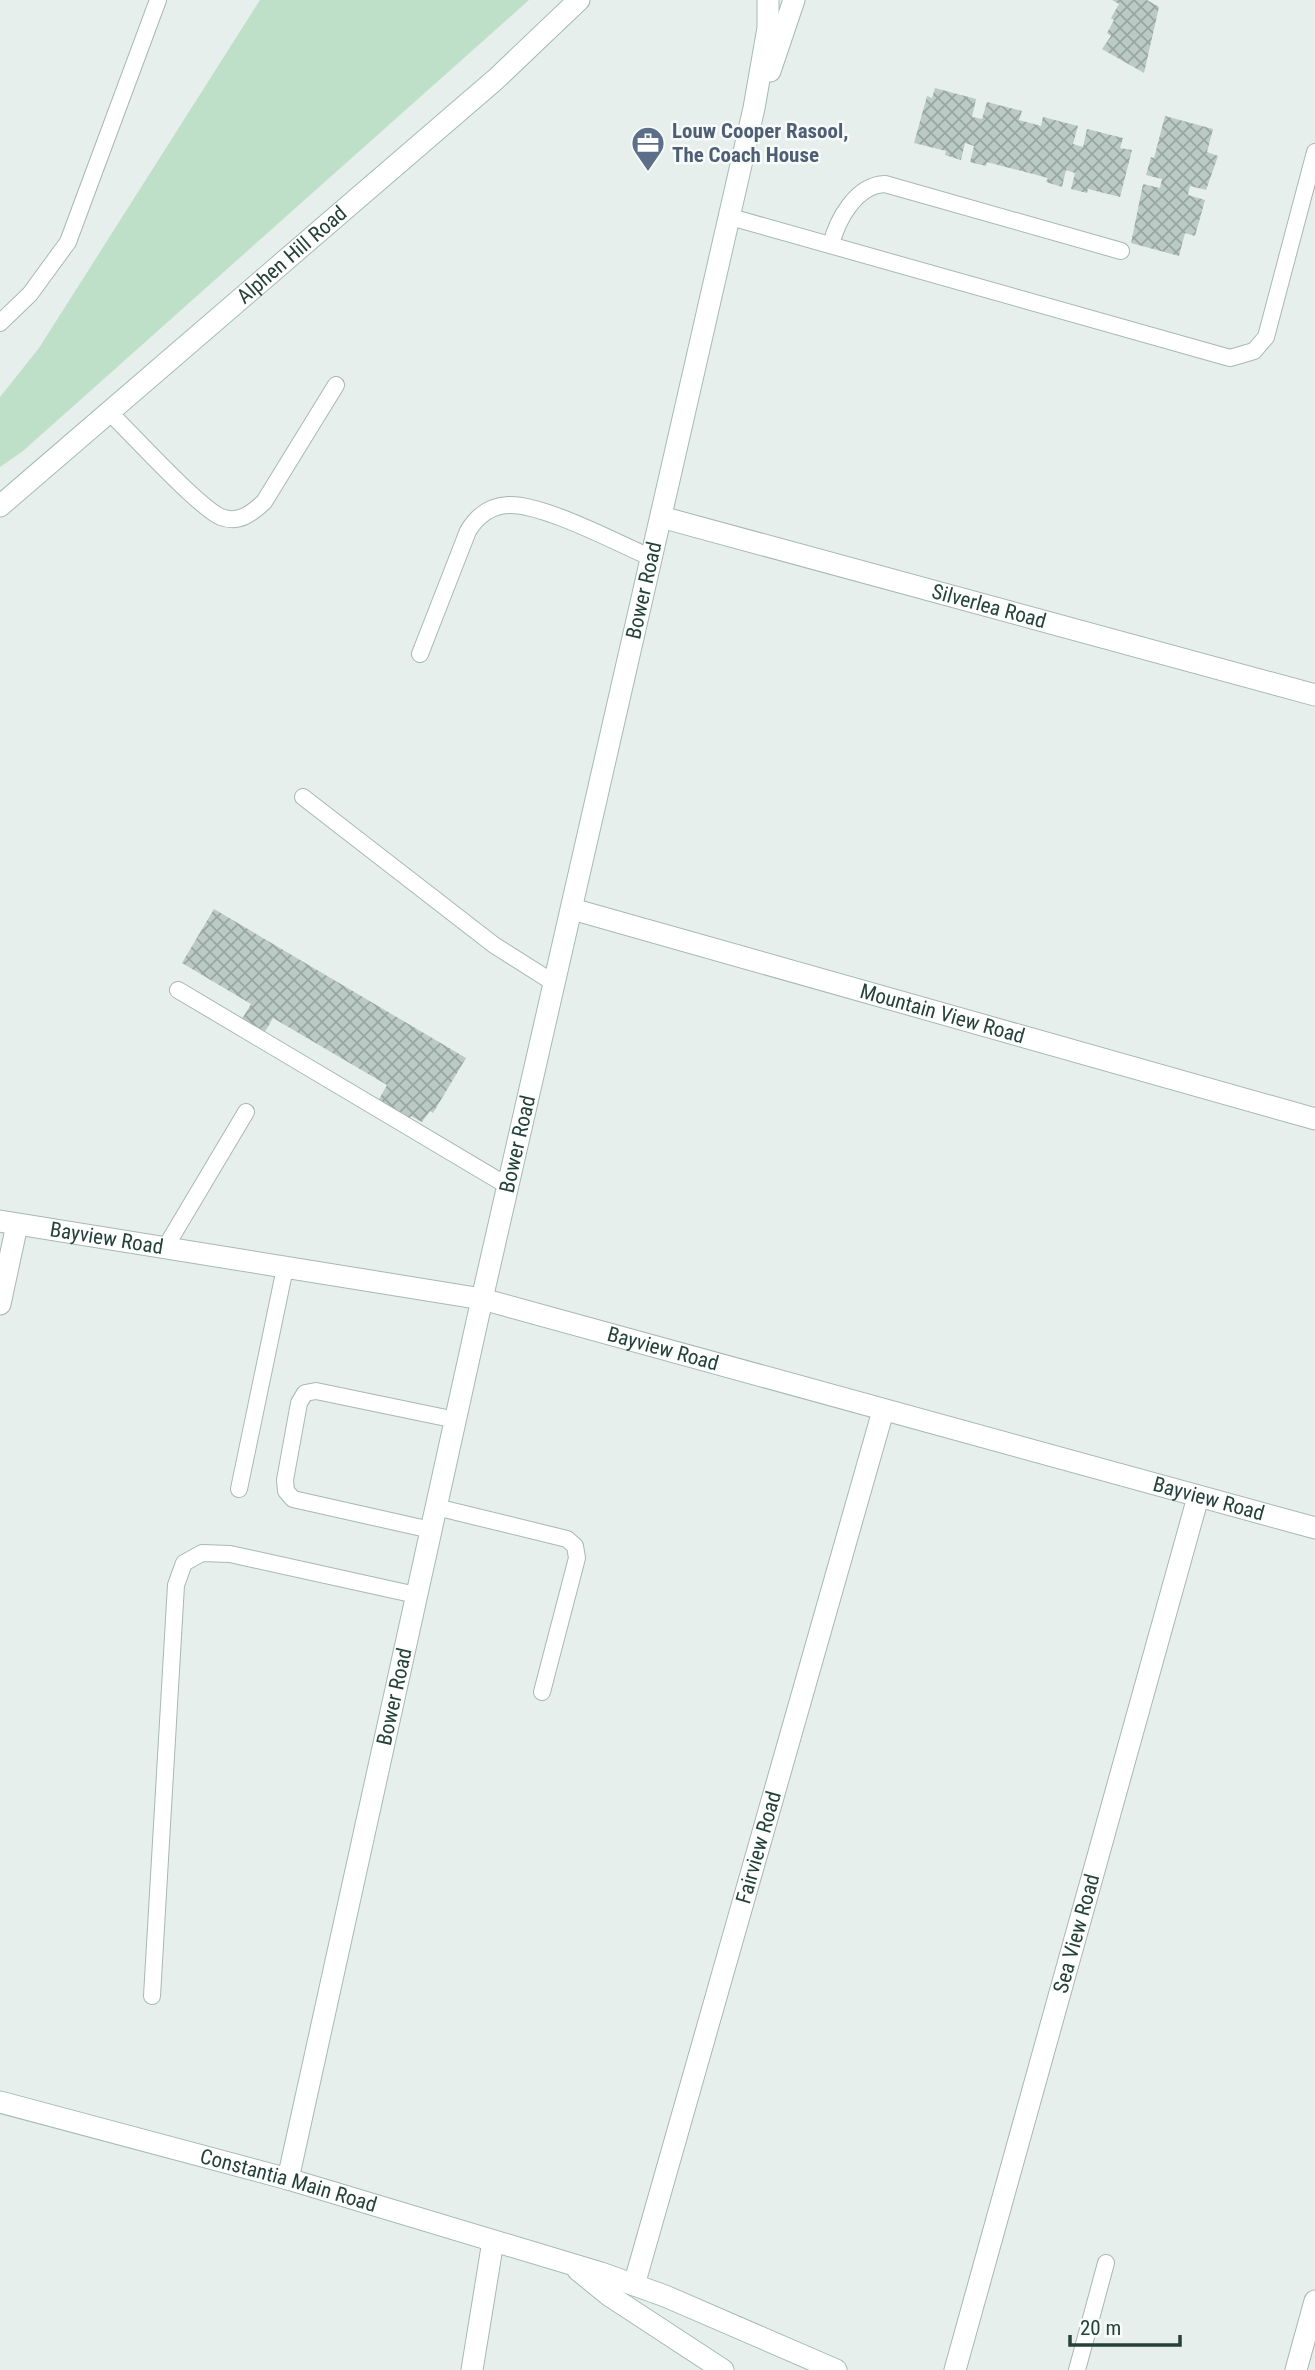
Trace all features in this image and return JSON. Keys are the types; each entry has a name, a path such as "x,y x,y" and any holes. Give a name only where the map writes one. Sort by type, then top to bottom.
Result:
{"street":[{"name":"Alphen Hill Road","path":"0,506 496,79 579,0"},
{"name":"Bower Road","path":"288,2179 482,1299 652,558 727,216 754,108 768,28 768,0"},
{"name":"Bower Road","path":"754,108 778,51 794,0"},
{"name":"Silverlea Road","path":"661,517 1315,695"},
{"name":"Mountain View Road","path":"572,909 1315,1119"},
{"name":"Bayview Road","path":"9,1223 482,1299 1315,1528"},
{"path":"0,1304 9,1223"},
{"name":"Fairview Road","path":"634,2285 883,1411"},
{"name":"Sea View Road","path":"955,2370 1198,1497"},
{"name":"Constantia Main Road","path":"0,2102 288,2179 634,2285 836,2370"},
{"path":"472,2370 493,2241"},
{"name":"Constantia Main Road","path":"574,2267 610,2296 723,2370"},
{"path":"1296,2370 1315,2301"}],"lane":[{"path":"0,323 30,295 68,242 158,0"},
{"path":"727,216 1217,355 1242,356 1254,351 1266,337 1315,152"},
{"path":"831,245 837,220 859,195 867,187 885,184 1121,251"},
{"path":"109,412 200,501 220,517 237,519 250,515 264,502 336,385"},
{"path":"420,654 468,531 475,519 488,510 507,505 531,507 652,558"},
{"path":"303,797 494,945 554,983"},
{"path":"178,990 508,1186"},
{"path":"165,1248 246,1112"},
{"path":"239,1489 285,1268"},
{"path":"431,1530 293,1499 286,1492 285,1480 299,1403 305,1393 316,1391 456,1420"},
{"path":"436,1507 567,1539 575,1546 576,1558 542,1692"},
{"path":"152,1996 176,1585 184,1563 202,1553 230,1554 416,1595"},
{"path":"1077,2370 1106,2263"}],"green space":[{"path":"260,0 529,0 23,451 0,467 0,397 39,348"}],"building":[{"path":"1112,0 1147,0 1159,7 1144,73 1102,49 1111,36 1107,33 1119,4"},
{"path":"935,88 976,99 972,117 982,119 987,102 1022,111 1019,120 1041,126 1043,117 1078,126 1073,144 1083,147 1087,129 1123,138 1120,148 1132,150 1120,197 1088,189 1087,193 1071,189 1075,173 1066,170 1062,187 1046,182 1048,178 987,162 986,166 970,162 974,146 965,143 961,160 945,155 946,151 914,143 927,96 932,98"},
{"path":"1165,116 1213,129 1207,152 1218,156 1206,190 1190,186 1188,195 1205,200 1195,236 1185,233 1179,256 1131,243 1143,184 1160,188 1162,179 1146,175 1151,157 1154,158"},
{"path":"214,909 466,1058 433,1113 430,1111 422,1122 411,1116 409,1120 378,1101 387,1085 273,1018 262,1037 239,1024 251,1004 182,963"}],"place":[{"name":"Louw Cooper Rasool, The Coach House","path":"648,173"}]}
